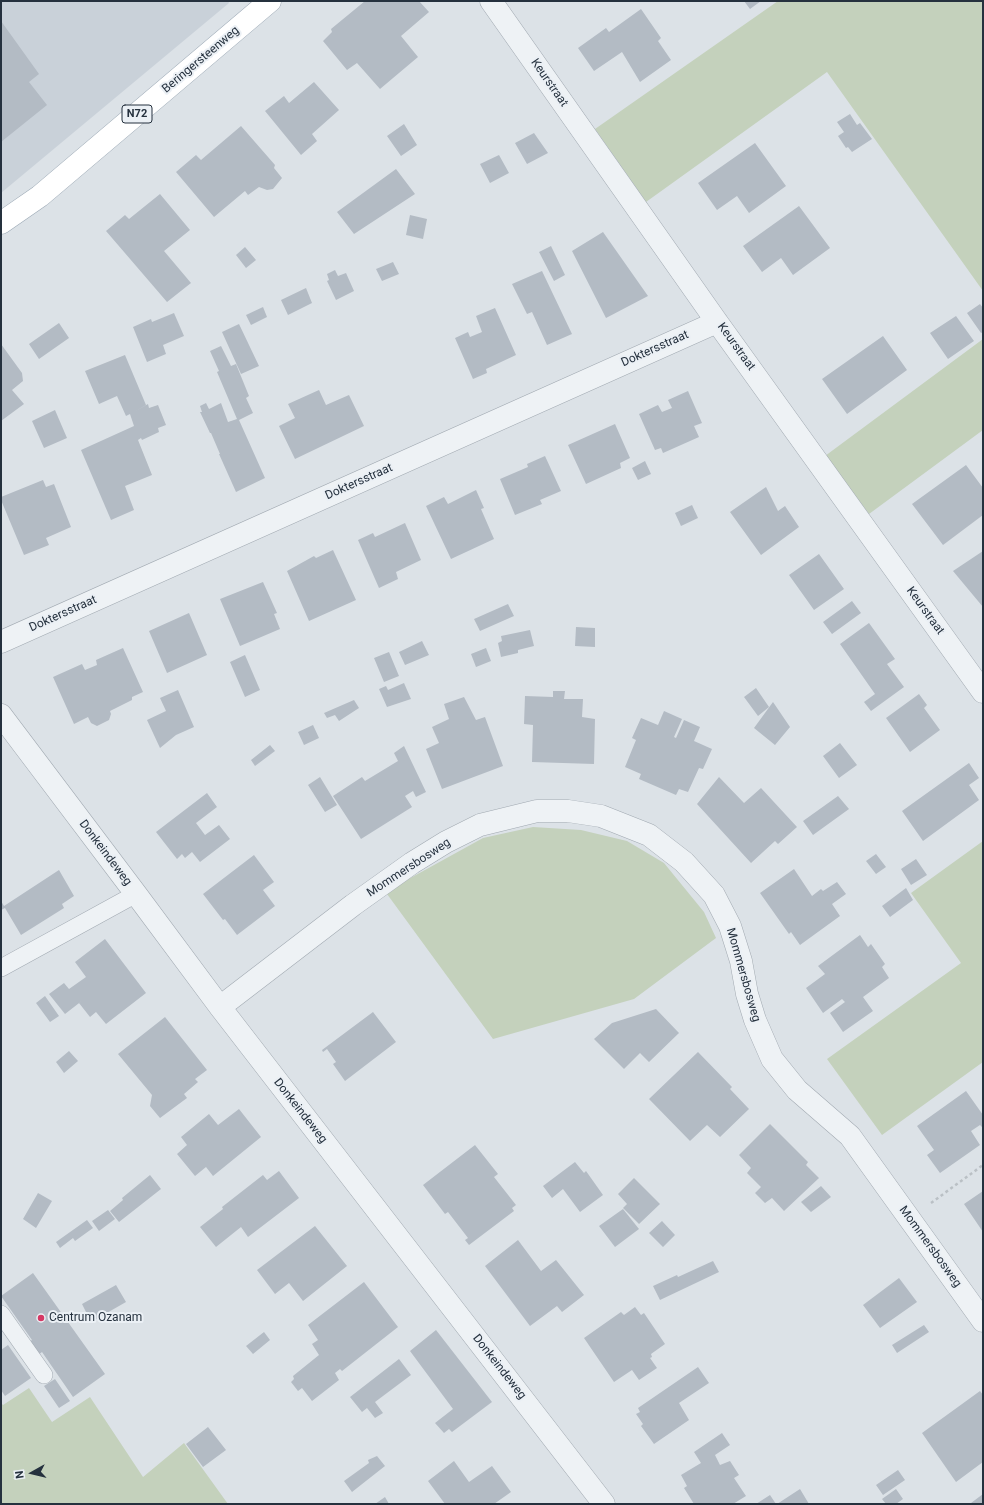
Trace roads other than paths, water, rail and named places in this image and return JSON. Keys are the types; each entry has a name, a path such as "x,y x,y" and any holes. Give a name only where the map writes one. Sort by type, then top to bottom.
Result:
{"main road":[{"name":"Beringersteenweg","path":"1,223 40,196 270,1"}],"street":[{"name":"Keurstraat","path":"491,1 717,322 983,692"},
{"name":"Doktersstraat","path":"1,642 717,322"},
{"name":"Donkeindeweg","path":"1,715 220,1007 604,1504"},
{"name":"Mommersbosweg","path":"220,1007 353,905 412,863 446,842 480,825 537,811 568,811 601,816 649,835 684,862 714,894 730,926 741,961 747,994 755,1020 772,1059 797,1090 850,1136 983,1321"}],"lane":[{"path":"1,968 136,894"},
{"path":"1,1314 44,1375"}],"place":[{"name":"Centrum Ozanam","path":"41,1318"}]}
